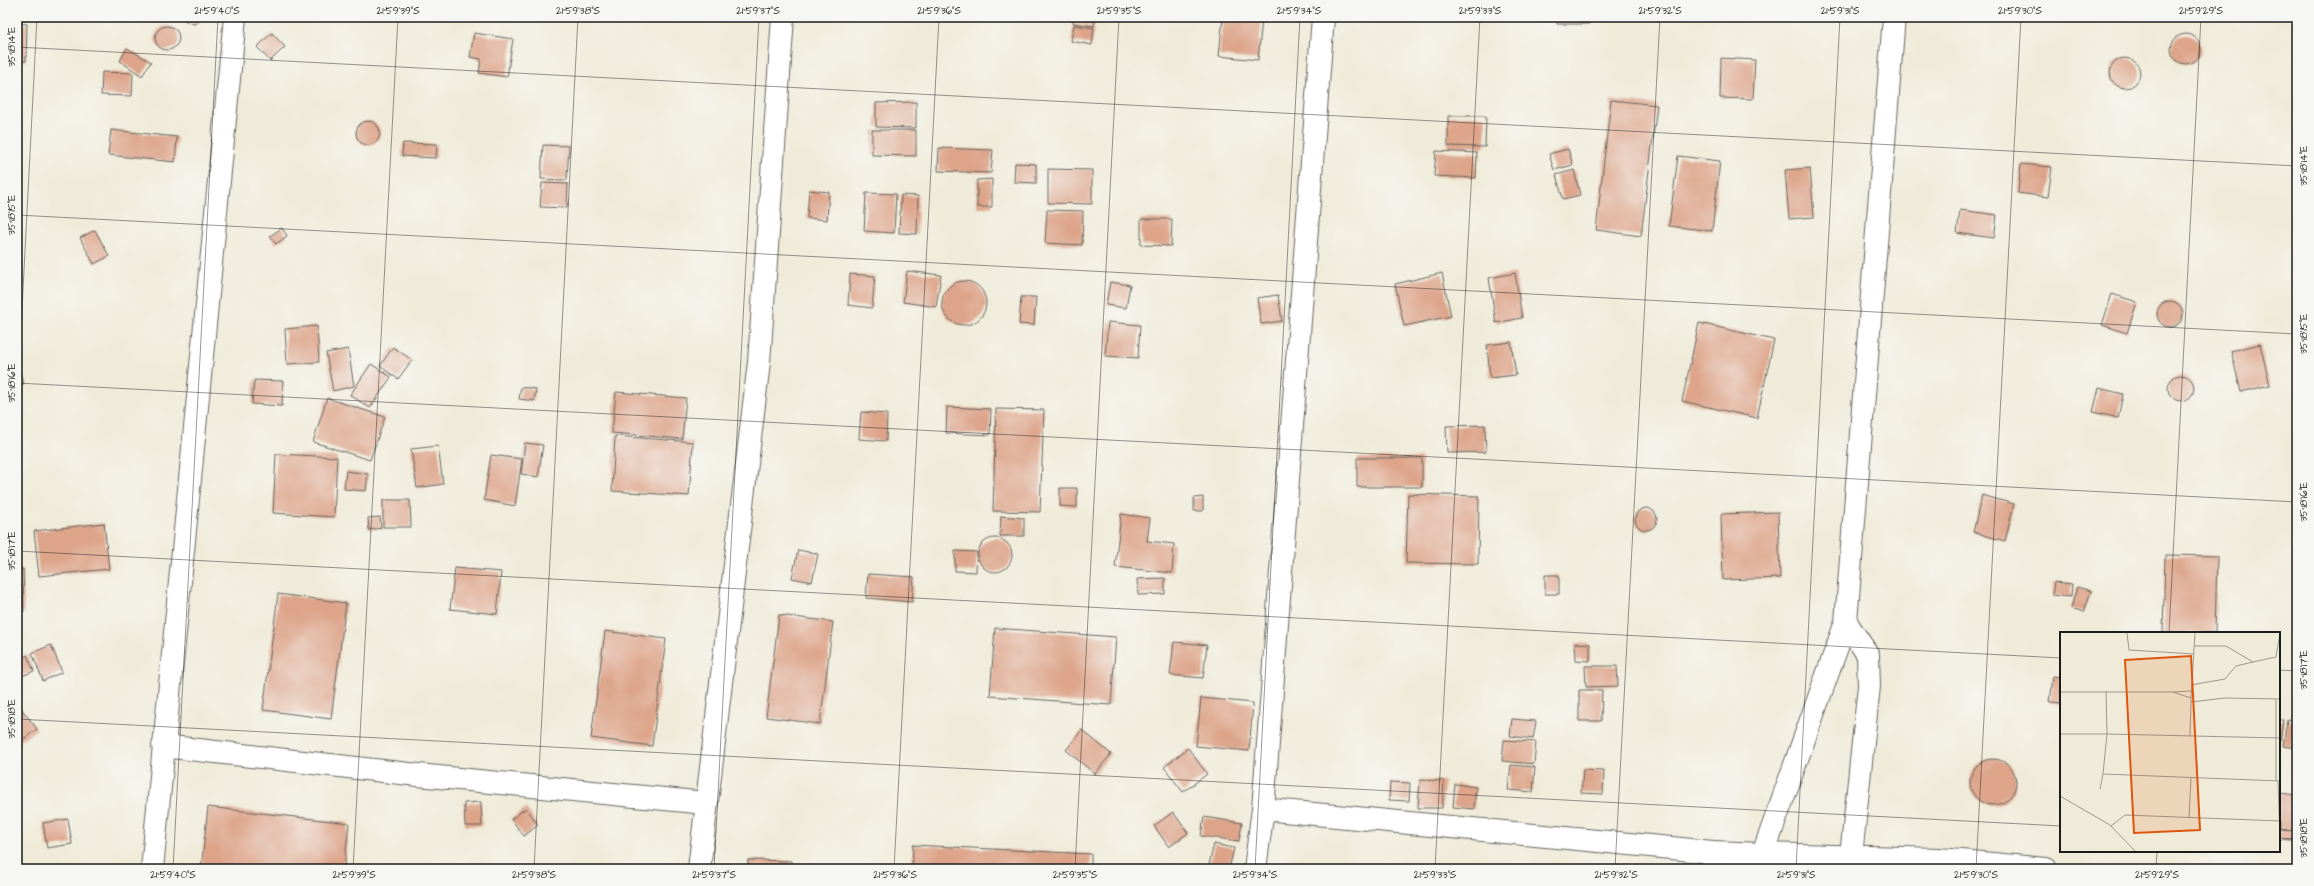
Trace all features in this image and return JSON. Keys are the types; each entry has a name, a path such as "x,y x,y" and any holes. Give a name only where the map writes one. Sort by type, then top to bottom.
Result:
{"street":[{"path":"152,869 235,17"},
{"path":"699,869 759,362 783,17"},
{"path":"1255,869 1263,809 1323,17"},
{"path":"1763,854 1846,622 1894,17"},
{"path":"1846,622 1868,655 1869,686 1851,856"},
{"path":"163,746 418,775 706,802"},
{"path":"1263,809 1713,860 1763,854 1851,856 1941,864 2046,869"}],"building":[{"path":"182,17 204,17 195,24 187,22"},
{"path":"1073,17 1096,17 1094,26 1073,23"},
{"path":"1223,17 1262,19 1258,60 1219,56"},
{"path":"1557,17 1589,17 1589,24 1557,24"},
{"path":"17,23 27,24 26,61 17,61"},
{"path":"1074,25 1094,28 1092,45 1071,41"},
{"path":"167,26 172,27 178,33 178,43 172,49 167,50 162,49 156,43 155,38 156,33 162,27"},
{"path":"272,33 285,47 270,61 257,47"},
{"path":"474,33 513,39 507,77 479,73 481,59 470,57"},
{"path":"2186,34 2197,38 2201,49 2197,60 2186,64 2175,60 2171,49 2175,38"},
{"path":"127,48 151,62 142,76 120,61"},
{"path":"1721,58 1755,60 1753,99 1720,98"},
{"path":"2125,58 2135,63 2140,73 2135,83 2125,88 2115,83 2110,73 2115,63"},
{"path":"102,72 133,73 132,96 101,95"},
{"path":"1611,100 1657,105 1641,236 1596,230"},
{"path":"916,102 916,128 876,127 876,103"},
{"path":"1448,116 1486,116 1485,147 1448,146"},
{"path":"368,121 377,124 380,133 377,142 368,145 359,142 356,133 359,124"},
{"path":"111,130 177,137 175,162 108,155"},
{"path":"872,130 916,130 916,156 872,155"},
{"path":"403,143 437,144 436,158 402,156"},
{"path":"543,145 569,146 567,180 541,179"},
{"path":"939,148 993,150 991,173 938,171"},
{"path":"1568,149 1573,165 1554,170 1549,154"},
{"path":"1436,151 1477,153 1476,178 1434,176"},
{"path":"1678,156 1720,161 1712,231 1669,226"},
{"path":"1015,163 1036,164 1036,183 1014,182"},
{"path":"2021,164 2052,167 2048,197 2018,193"},
{"path":"1810,168 1814,217 1789,219 1785,170"},
{"path":"1048,169 1092,170 1092,204 1048,203"},
{"path":"1574,170 1580,195 1563,199 1556,175"},
{"path":"992,179 992,207 977,207 977,180"},
{"path":"542,183 568,184 567,208 540,207"},
{"path":"809,190 829,192 827,220 807,218"},
{"path":"866,193 896,194 894,233 864,231"},
{"path":"901,195 918,196 917,234 899,233"},
{"path":"1047,210 1083,211 1082,245 1045,243"},
{"path":"1960,210 1997,215 1994,238 1957,233"},
{"path":"1141,219 1172,219 1171,246 1141,245"},
{"path":"282,228 287,236 276,244 270,236"},
{"path":"95,230 109,256 94,264 80,238"},
{"path":"907,271 941,275 936,307 903,302"},
{"path":"1442,273 1451,316 1404,326 1395,284"},
{"path":"1515,273 1522,318 1496,323 1489,278"},
{"path":"850,274 875,276 872,308 848,305"},
{"path":"964,281 976,285 982,291 986,303 982,315 976,321 964,325 952,321 946,315 942,303 946,291 952,285"},
{"path":"1110,282 1130,285 1126,308 1106,305"},
{"path":"2112,294 2137,302 2127,333 2102,325"},
{"path":"1278,295 1282,321 1261,324 1257,298"},
{"path":"1021,297 1036,297 1034,325 1019,324"},
{"path":"2170,301 2179,305 2183,314 2179,323 2170,327 2161,323 2157,314 2161,305"},
{"path":"1108,322 1140,325 1138,358 1105,356"},
{"path":"1699,323 1774,340 1757,418 1682,401"},
{"path":"317,326 319,362 287,364 285,329"},
{"path":"1511,342 1516,375 1490,378 1487,345"},
{"path":"2260,344 2270,385 2241,392 2231,351"},
{"path":"393,347 412,360 398,379 380,366"},
{"path":"348,349 354,386 333,391 326,353"},
{"path":"17,364 24,384 17,386"},
{"path":"371,364 391,377 370,408 350,395"},
{"path":"2181,375 2190,379 2194,388 2190,397 2181,401 2172,397 2168,388 2172,379"},
{"path":"254,380 283,381 282,406 252,404"},
{"path":"521,387 536,389 534,401 519,399"},
{"path":"2099,388 2123,394 2118,418 2093,412"},
{"path":"616,392 686,398 682,439 612,433"},
{"path":"327,398 385,417 370,460 313,442"},
{"path":"947,407 991,409 990,435 946,433"},
{"path":"996,409 1044,410 1040,512 993,511"},
{"path":"861,412 887,414 886,441 859,439"},
{"path":"1485,425 1486,452 1447,453 1446,426"},
{"path":"615,436 693,442 689,496 612,491"},
{"path":"525,443 543,445 538,477 521,474"},
{"path":"438,446 443,484 417,488 411,449"},
{"path":"276,454 337,457 334,517 273,513"},
{"path":"491,455 522,459 515,506 484,500"},
{"path":"1357,458 1422,458 1422,487 1357,487"},
{"path":"346,471 368,474 366,491 344,489"},
{"path":"1060,488 1077,488 1077,507 1060,506"},
{"path":"1408,494 1479,496 1478,564 1406,563"},
{"path":"1982,495 2014,504 2005,541 1973,532"},
{"path":"1203,497 1203,511 1194,511 1194,498"},
{"path":"383,500 410,500 411,527 383,527"},
{"path":"1646,508 1654,511 1657,519 1654,527 1646,530 1638,527 1635,519 1638,511"},
{"path":"1778,512 1780,578 1723,580 1721,514"},
{"path":"1121,514 1150,518 1147,541 1174,544 1172,573 1115,567"},
{"path":"1001,516 1024,518 1024,536 1000,536"},
{"path":"380,517 381,528 369,530 368,518"},
{"path":"104,523 109,569 39,576 34,531"},
{"path":"992,538 998,538 1007,543 1011,549 1011,561 1007,567 998,572 992,572 983,567 978,558 978,552 983,543"},
{"path":"798,550 818,554 812,582 792,578"},
{"path":"955,551 977,552 976,572 955,571"},
{"path":"2165,555 2217,556 2215,632 2163,632"},
{"path":"455,568 501,572 497,614 450,609"},
{"path":"23,569 24,612 17,612 17,570"},
{"path":"868,574 914,577 912,602 866,598"},
{"path":"1545,575 1559,575 1559,594 1545,594"},
{"path":"1165,578 1165,594 1138,595 1137,579"},
{"path":"2054,582 2072,584 2071,597 2052,595"},
{"path":"2077,587 2091,591 2084,612 2071,608"},
{"path":"278,594 346,603 331,719 263,710"},
{"path":"779,615 833,622 820,724 766,717"},
{"path":"995,628 1116,637 1111,705 990,696"},
{"path":"605,631 666,639 652,746 591,738"},
{"path":"1174,642 1207,645 1203,678 1170,675"},
{"path":"1575,643 1590,644 1590,661 1576,660"},
{"path":"51,645 62,672 43,681 32,653"},
{"path":"27,655 34,671 20,677 17,670 17,660"},
{"path":"1585,666 1617,666 1618,686 1586,687"},
{"path":"2053,676 2060,677 2060,703 2050,702"},
{"path":"1579,690 1602,690 1601,721 1579,721"},
{"path":"1201,698 1253,703 1249,751 1196,746"},
{"path":"20,707 37,729 18,743 17,710"},
{"path":"1512,719 1536,721 1533,739 1510,736"},
{"path":"2280,720 2283,720 2280,744"},
{"path":"2287,720 2297,722 2297,748 2283,746"},
{"path":"1082,730 1111,754 1095,774 1066,750"},
{"path":"1504,740 1536,742 1534,764 1502,761"},
{"path":"1188,748 1207,774 1183,792 1164,767"},
{"path":"1993,759 2006,763 2012,769 2016,782 2012,795 2006,801 1993,805 1980,801 1974,795 1970,782 1974,769 1980,763"},
{"path":"1511,765 1535,767 1533,792 1508,790"},
{"path":"1583,770 1604,771 1603,794 1581,793"},
{"path":"1420,780 1444,781 1442,808 1418,808"},
{"path":"1390,782 1410,783 1409,801 1389,800"},
{"path":"1455,784 1476,787 1474,809 1453,807"},
{"path":"2280,793 2296,795 2293,831 2280,829"},
{"path":"481,802 482,826 465,826 464,803"},
{"path":"208,807 349,823 344,869 201,869"},
{"path":"526,808 538,825 524,836 511,819"},
{"path":"1173,812 1188,833 1169,847 1154,826"},
{"path":"1204,817 1242,823 1239,841 1201,836"},
{"path":"68,819 72,844 47,848 43,823"},
{"path":"2280,830 2296,831 2295,841 2280,840"},
{"path":"1214,844 1234,848 1229,869 1208,869"},
{"path":"913,845 1091,854 1091,869 912,869"},
{"path":"748,860 791,861 791,869 748,869"}]}
